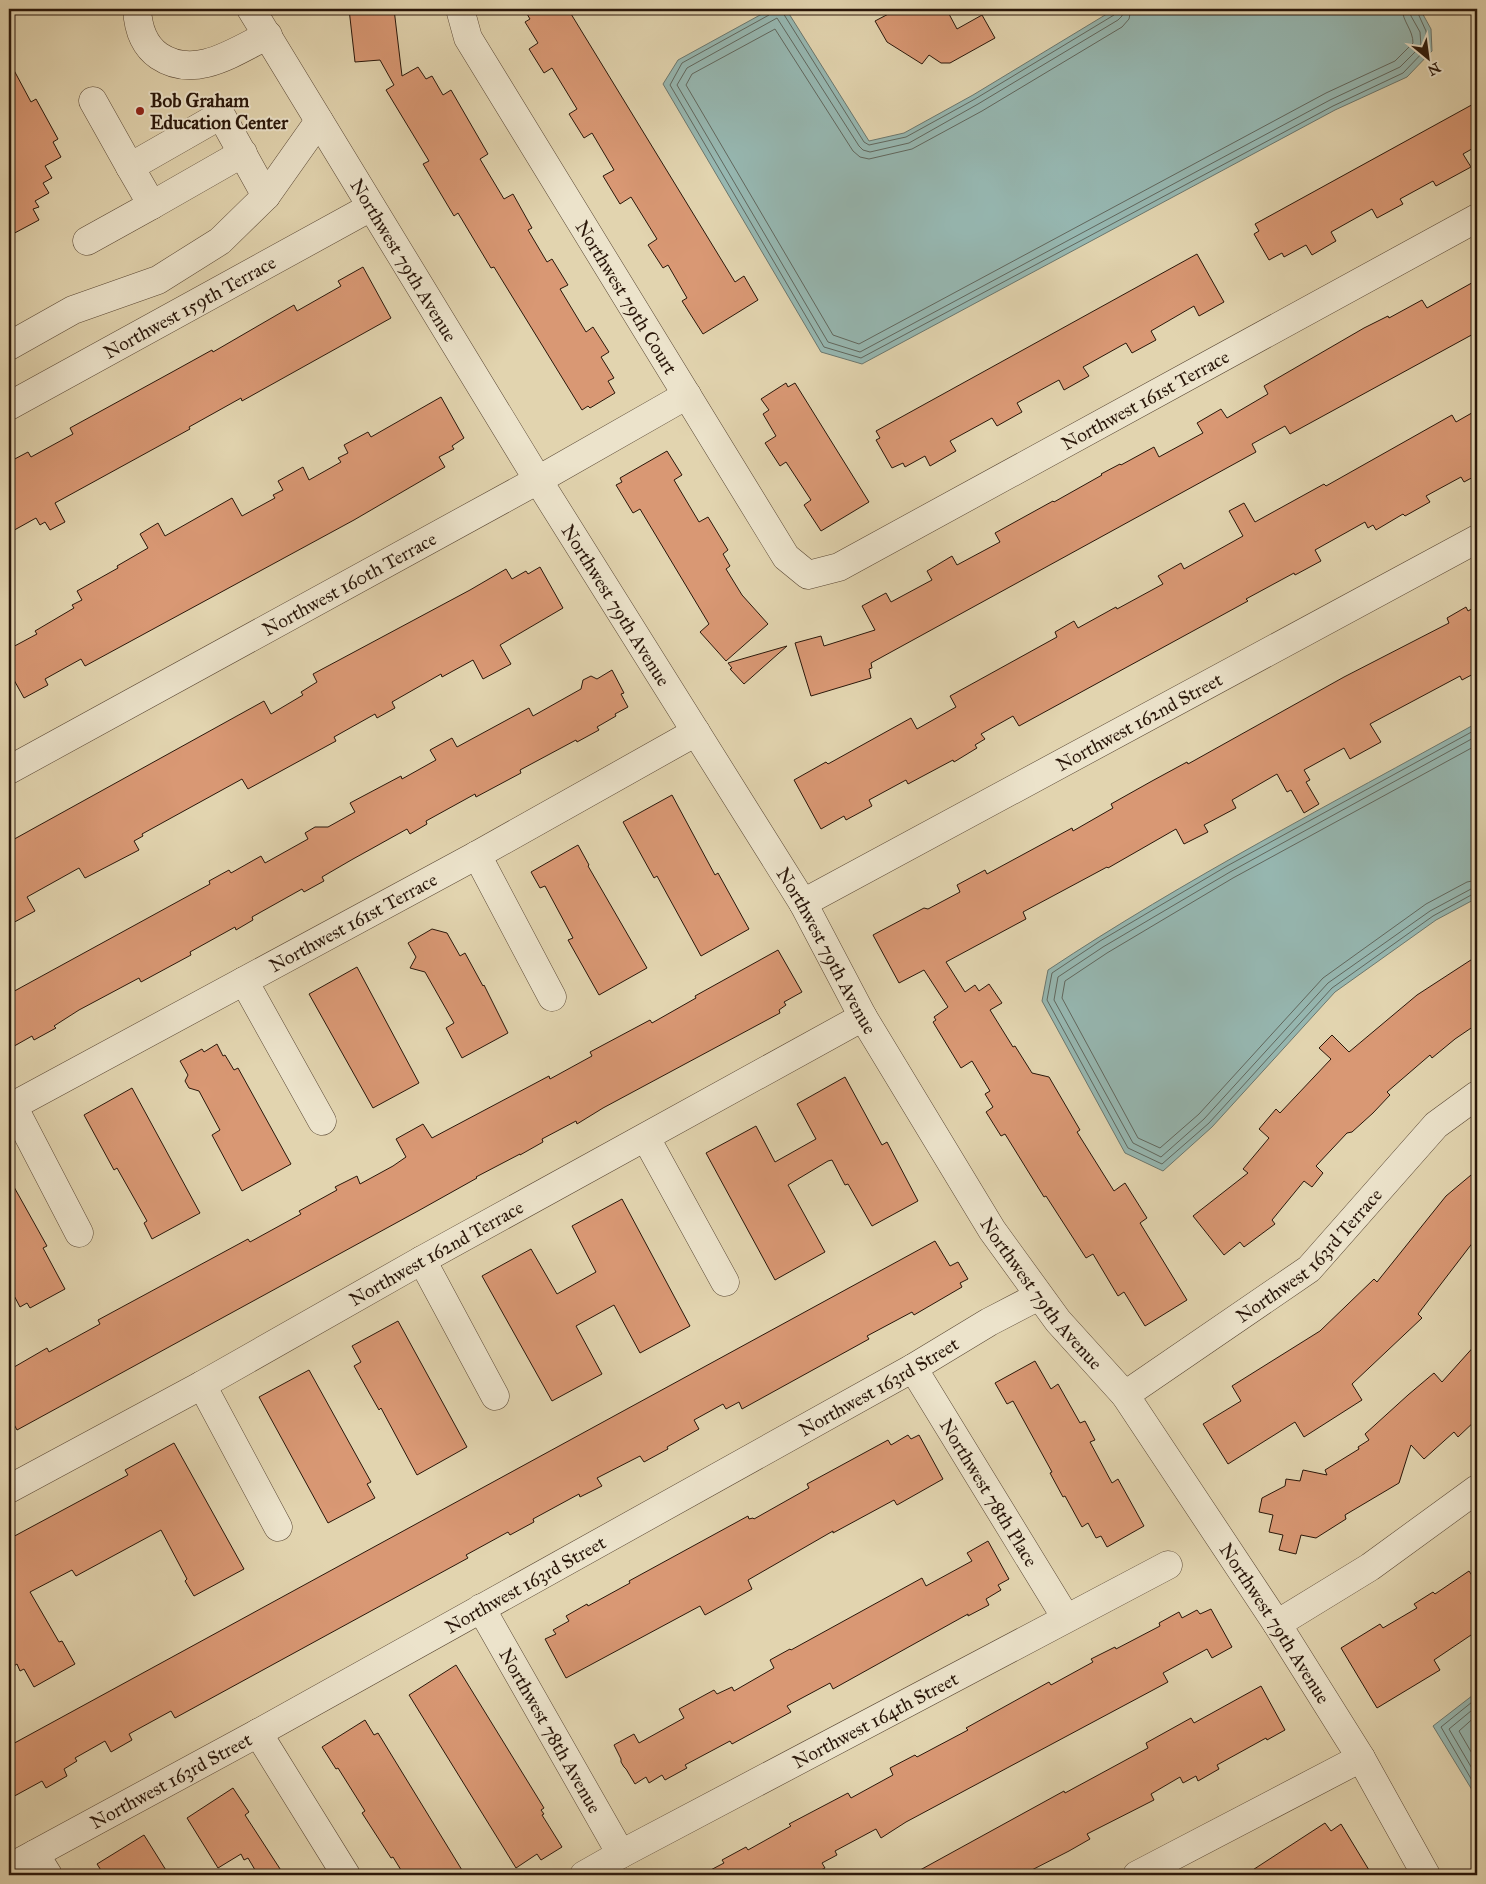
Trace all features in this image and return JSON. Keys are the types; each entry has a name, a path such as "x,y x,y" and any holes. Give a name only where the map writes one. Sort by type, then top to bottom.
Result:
{"street":[{"path":"137,9 138,23 144,40 154,52 168,62 185,66 202,65 218,60 268,35"},
{"name":"Northwest 79th Avenue","path":"252,9 538,480 803,903 862,1017 992,1230 1058,1321 1125,1395 1278,1624 1361,1758 1426,1875"},
{"name":"Northwest 79th Court","path":"460,9 468,38 786,557 808,575"},
{"path":"93,101 152,204"},
{"path":"130,167 221,116 266,196"},
{"path":"9,346 73,310 158,280 220,241 266,196 319,121"},
{"path":"87,241 243,153"},
{"name":"Northwest 159th Terrace","path":"9,406 371,206"},
{"name":"Northwest 161st Terrace","path":"808,575 839,567 1477,218"},
{"name":"Northwest 160th Terrace","path":"9,770 538,480 687,395"},
{"name":"Northwest 162nd Street","path":"803,903 1477,539"},
{"name":"Northwest 161st Terrace","path":"11,1107 477,855 696,732"},
{"path":"477,855 552,997"},
{"path":"244,981 322,1121"},
{"name":"Northwest 162nd Terrace","path":"9,1489 202,1385 422,1260 862,1017"},
{"name":"Northwest 163rd Terrace","path":"1125,1395 1309,1269 1436,1125 1477,1095"},
{"path":"11,1107 79,1233"},
{"path":"646,1138 725,1282"},
{"path":"422,1260 495,1396"},
{"name":"Northwest 163rd Street","path":"9,1868 42,1865 258,1733 913,1368 989,1322 1039,1296"},
{"name":"Northwest 78th Place","path":"913,1368 1066,1618"},
{"path":"202,1385 278,1527"},
{"path":"1278,1624 1370,1567 1477,1489"},
{"name":"Northwest 164th Street","path":"584,1875 1168,1565"},
{"name":"Northwest 78th Avenue","path":"481,1608 621,1854"},
{"path":"258,1733 346,1875"},
{"path":"1136,1875 1361,1758"}],"water":[{"path":"771,9 786,9 869,141 904,133 973,95 1115,9 1420,9 1431,29 1432,51 1407,77 1335,110 862,364 821,352 663,84 678,60"},
{"path":"1477,723 1477,898 1436,920 1335,992 1212,1127 1163,1171 1125,1153 1042,1001 1048,970 1206,873"},
{"path":"1477,1692 1477,1798 1433,1726"}],"building":[{"path":"349,9 394,9 402,76 418,67 426,79 432,76 443,95 451,90 488,154 480,159 504,199 513,194 532,228 528,230 547,262 552,259 568,285 560,289 586,332 593,327 609,352 601,357 614,378 608,381 615,393 590,408 588,406 582,410 494,267 491,268 458,213 454,216 423,164 429,161 386,90 394,85 380,60 355,62"},
{"path":"524,9 568,9 735,282 744,276 758,300 703,334 682,301 687,298 668,265 663,268 648,245 657,239 631,197 620,204 603,176 614,170 592,133 584,138 569,114 577,109 552,68 544,73 529,49 538,43 525,22 530,19"},
{"path":"898,9 941,9 949,14 957,29 982,15 995,38 950,63 941,63 929,55 922,64 887,42 875,21"},
{"path":"9,61 31,102 36,99 58,139 53,142 61,157 45,166 52,178 43,183 49,193 35,201 39,207 33,209 39,220 9,236"},
{"path":"1477,102 1477,146 1463,154 1471,167 1436,186 1433,181 1400,199 1403,204 1377,218 1372,209 1331,232 1336,241 1312,255 1306,245 1284,257 1282,253 1269,260 1254,234 1259,231 1255,224"},
{"path":"1197,254 1224,302 1199,316 1194,306 1151,331 1156,340 1132,353 1126,343 1083,367 1089,376 1064,390 1059,380 1017,403 1022,412 997,426 992,418 950,441 956,451 930,466 925,456 905,467 903,463 892,468 876,440 880,438 876,431"},
{"path":"363,267 391,318 242,401 241,398 189,427 190,429 55,503 65,522 50,530 45,522 40,525 36,518 9,533 9,462 28,452 31,457 73,434 70,428 212,350 213,352 294,305 297,311 341,286 338,281"},
{"path":"1477,280 1477,332 1290,434 1285,426 1252,444 1256,452 871,663 872,668 869,669 871,678 811,696 795,643 821,636 824,646 875,630 862,606 886,593 891,602 932,580 927,571 952,556 957,565 1000,542 995,533 1120,464 1154,447 1159,457 1203,433 1197,423 1221,409 1227,418 1268,394 1264,386 1364,328 1388,316 1389,318 1422,300 1427,308"},
{"path":"786,383 788,387 795,383 869,502 821,531 804,505 811,500 786,462 780,466 765,443 776,436 763,414 769,410 761,399"},
{"path":"441,397 464,438 452,446 454,449 439,457 445,467 354,520 85,666 81,659 45,679 48,685 24,698 9,671 9,649 37,634 35,631 74,608 72,605 82,600 77,591 118,568 117,566 148,548 140,534 158,523 165,536 232,498 242,516 275,498 273,495 283,490 278,481 303,467 309,480 341,462 338,458 348,453 344,445 368,432 371,437"},
{"path":"1477,410 1477,475 1464,482 1461,477 1426,496 1430,502 1405,516 1403,514 1376,530 1373,525 1368,528 1365,522 1315,550 1321,561 1246,599 1248,601 1019,726 1013,716 981,734 985,739 975,745 977,748 954,762 953,760 908,784 906,780 869,800 872,806 846,820 844,816 821,829 794,780 826,762 828,764 911,718 917,729 956,707 950,696 1057,637 1055,632 1074,621 1078,628 1116,607 1117,609 1163,584 1158,576 1181,563 1184,569 1243,536 1229,511 1244,503 1255,522 1324,484 1326,486 1452,415 1456,422"},
{"path":"667,451 682,475 674,480 699,522 708,517 728,550 723,554 730,566 726,569 742,595 768,624 726,661 700,632 709,624 640,509 633,513 616,485 622,482 620,478"},
{"path":"540,567 563,608 500,645 511,664 483,679 473,660 442,677 441,674 392,702 395,708 377,718 375,714 334,737 336,741 248,789 242,779 142,834 143,836 134,841 139,850 85,878 79,868 27,897 35,911 9,925 9,842 264,701 271,714 303,695 301,692 317,682 313,674 506,569 512,579 526,571 528,574"},
{"path":"1477,606 1477,672 1462,680 1460,676 1370,724 1381,742 1350,759 1344,748 1304,770 1310,780 1306,782 1319,804 1304,813 1291,790 1287,792 1277,774 1232,800 1236,808 1204,825 1208,832 1184,844 1176,829 1108,868 1023,912 1026,919 946,962 965,992 975,985 979,991 989,984 1002,1003 990,1010 1013,1047 1015,1046 1032,1073 1049,1077 1080,1130 1077,1132 1114,1191 1125,1183 1147,1218 1140,1223 1187,1300 1145,1326 1124,1292 1118,1296 1093,1254 1086,1258 1046,1196 1044,1197 1005,1134 1001,1136 986,1112 993,1107 985,1094 990,1091 972,1061 961,1068 933,1022 936,1020 934,1017 948,1007 924,970 899,983 873,935 924,908 928,909 960,892 957,885 985,870 987,874 1072,828 1073,831 1113,808 1111,804 1152,781 1187,762 1188,764 1344,677 1449,623 1447,618 1466,607 1468,611"},
{"path":"787,646 744,684 730,669 732,668 728,663"},
{"path":"612,670 624,693 621,694 628,707 597,727 599,730 520,770 521,773 476,797 475,794 426,821 427,824 410,834 407,829 322,877 324,881 304,892 302,889 252,917 253,920 236,930 235,927 190,952 191,955 141,982 139,978 79,1010 54,1026 56,1028 34,1040 32,1036 9,1049 9,994 210,884 209,881 229,870 231,873 261,856 265,863 308,839 305,833 315,827 328,827 355,812 350,803 401,776 402,779 436,760 430,750 452,738 457,747 529,708 533,716 581,689 583,680 591,676 597,679"},
{"path":"672,795 715,875 718,873 749,929 701,956 657,876 654,878 623,822"},
{"path":"578,845 588,866 647,968 599,995 568,940 573,938 545,886 540,888 531,872"},
{"path":"432,929 447,933 460,956 465,953 484,985 508,1033 462,1058 446,1028 454,1023 425,972 410,968 416,957 408,943"},
{"path":"778,950 802,992 784,1002 786,1005 779,1010 780,1013 603,1108 577,1124 576,1121 542,1139 543,1142 520,1155 476,1177 418,1211 17,1430 9,1415 9,1370 47,1348 49,1352 100,1324 98,1320 248,1239 250,1242 301,1214 299,1211 337,1190 335,1187 357,1176 360,1184 393,1166 406,1157 396,1139 423,1124 432,1138 549,1076 550,1079 592,1056 590,1052 650,1020 652,1023 696,998 695,996"},
{"path":"1477,956 1477,1024 1432,1058 1430,1055 1387,1092 1390,1095 1373,1113 1352,1132 1347,1133 1316,1166 1323,1173 1312,1187 1304,1181 1272,1220 1275,1224 1244,1247 1240,1242 1224,1255 1193,1216 1248,1173 1243,1169 1269,1138 1259,1129 1276,1109 1280,1113 1331,1059 1319,1048 1332,1035 1349,1052 1417,995"},
{"path":"357,967 419,1083 373,1108 309,994"},
{"path":"217,1044 223,1056 225,1055 234,1070 238,1068 291,1164 242,1191 212,1135 220,1130 199,1091 189,1088 185,1081 188,1075 180,1061 202,1049 204,1052"},
{"path":"845,1077 882,1145 887,1142 918,1201 872,1226 848,1184 845,1185 832,1160 828,1161 788,1185 825,1252 775,1280 706,1153 756,1126 775,1162 816,1139 797,1104"},
{"path":"132,1088 200,1213 152,1239 144,1223 147,1221 117,1168 114,1170 84,1115"},
{"path":"1477,1170 1477,1237 1418,1314 1422,1318 1352,1384 1362,1400 1304,1437 1295,1422 1228,1464 1203,1424 1241,1401 1232,1386 1320,1331 1374,1279 1377,1282 1446,1196"},
{"path":"9,1178 47,1246 43,1248 65,1289 30,1308 27,1303 20,1307 9,1286"},
{"path":"622,1199 690,1326 640,1353 614,1305 576,1326 602,1374 552,1401 482,1276 531,1249 557,1294 596,1272 572,1226"},
{"path":"935,1241 950,1266 958,1262 968,1279 960,1283 962,1287 914,1315 912,1312 867,1336 869,1339 742,1409 739,1402 726,1409 723,1404 694,1420 699,1429 667,1447 668,1449 644,1462 640,1456 597,1478 602,1486 580,1497 579,1494 533,1519 534,1522 510,1535 508,1532 466,1555 468,1558 175,1718 171,1711 129,1734 132,1740 111,1752 105,1741 75,1758 77,1761 64,1769 67,1776 46,1788 42,1781 9,1799 9,1746"},
{"path":"398,1321 467,1447 417,1475 381,1408 379,1410 354,1366 361,1362 352,1346"},
{"path":"1477,1343 1477,1419 1458,1437 1454,1432 1424,1459 1411,1445 1399,1483 1345,1515 1346,1519 1316,1538 1301,1535 1296,1554 1279,1550 1283,1535 1269,1532 1273,1515 1259,1512 1262,1498 1285,1486 1286,1479 1300,1481 1303,1470 1327,1475 1325,1470 1359,1449 1358,1447 1369,1440 1365,1434 1408,1395 1434,1373 1442,1382"},
{"path":"1035,1361 1051,1389 1058,1384 1080,1423 1085,1421 1095,1440 1090,1442 1112,1483 1118,1479 1144,1526 1107,1547 1101,1536 1096,1538 1088,1523 1082,1527 1065,1496 1063,1497 1050,1473 1052,1472 1013,1401 1007,1404 995,1383"},
{"path":"309,1370 371,1482 367,1484 375,1498 328,1523 259,1397"},
{"path":"908,1435 911,1439 919,1435 943,1479 897,1505 894,1500 833,1533 833,1531 748,1580 752,1589 705,1615 700,1606 566,1678 545,1639 556,1634 553,1630 569,1621 566,1616 630,1583 629,1581 748,1516 749,1519 754,1519 809,1488 807,1484 888,1440 891,1445"},
{"path":"174,1443 244,1569 194,1596 161,1530 76,1576 72,1570 30,1592 59,1642 62,1641 75,1664 34,1687 24,1669 20,1671 17,1664 9,1669 9,1539 128,1475 125,1470"},
{"path":"988,1541 1009,1579 998,1585 1001,1590 986,1599 989,1605 968,1616 968,1614 833,1689 830,1683 787,1706 791,1712 732,1744 730,1741 685,1765 687,1768 665,1780 662,1775 649,1783 646,1777 635,1784 621,1762 614,1745 634,1734 639,1743 684,1718 679,1709 714,1690 717,1694 732,1687 734,1691 774,1668 770,1660 790,1649 922,1578 926,1586 972,1561 967,1553"},
{"path":"1469,1571 1477,1583 1477,1631 1434,1660 1440,1670 1377,1708 1341,1648 1380,1624 1383,1628 1417,1608 1414,1604 1433,1592 1435,1594"},
{"path":"1211,1609 1232,1647 1212,1658 1207,1649 1163,1673 1168,1682 906,1822 881,1838 876,1829 835,1851 837,1855 822,1863 825,1868 811,1875 701,1875 724,1863 722,1860 746,1847 748,1850 791,1826 789,1824 848,1793 851,1798 893,1775 890,1768 915,1755 917,1757 968,1730 966,1728 1049,1682 1051,1685 1093,1662 1091,1659 1115,1647 1116,1649 1160,1626 1159,1623 1179,1612 1182,1618 1197,1610 1200,1614"},
{"path":"456,1665 544,1808 541,1810 544,1814 542,1815 562,1847 541,1860 537,1854 516,1868 409,1695"},
{"path":"1261,1686 1285,1730 1267,1740 1266,1738 1217,1765 1219,1769 1198,1781 1196,1776 1183,1783 1180,1777 1151,1794 1154,1800 1087,1834 1090,1839 1069,1851 1022,1875 911,1875 1064,1791 1065,1793 1148,1748 1146,1743 1191,1718 1194,1723"},
{"path":"365,1720 374,1735 378,1733 465,1875 404,1875 393,1857 391,1858 362,1813 365,1811 338,1768 336,1769 322,1747"},
{"path":"233,1788 249,1812 245,1815 284,1875 258,1875 248,1858 244,1860 241,1854 218,1868 187,1818"},
{"path":"1325,1823 1331,1831 1341,1824 1372,1875 1245,1875"},
{"path":"144,1835 169,1875 104,1875 97,1864"}],"place":[{"name":"Bob Graham Education Center","path":"140,111"}]}
